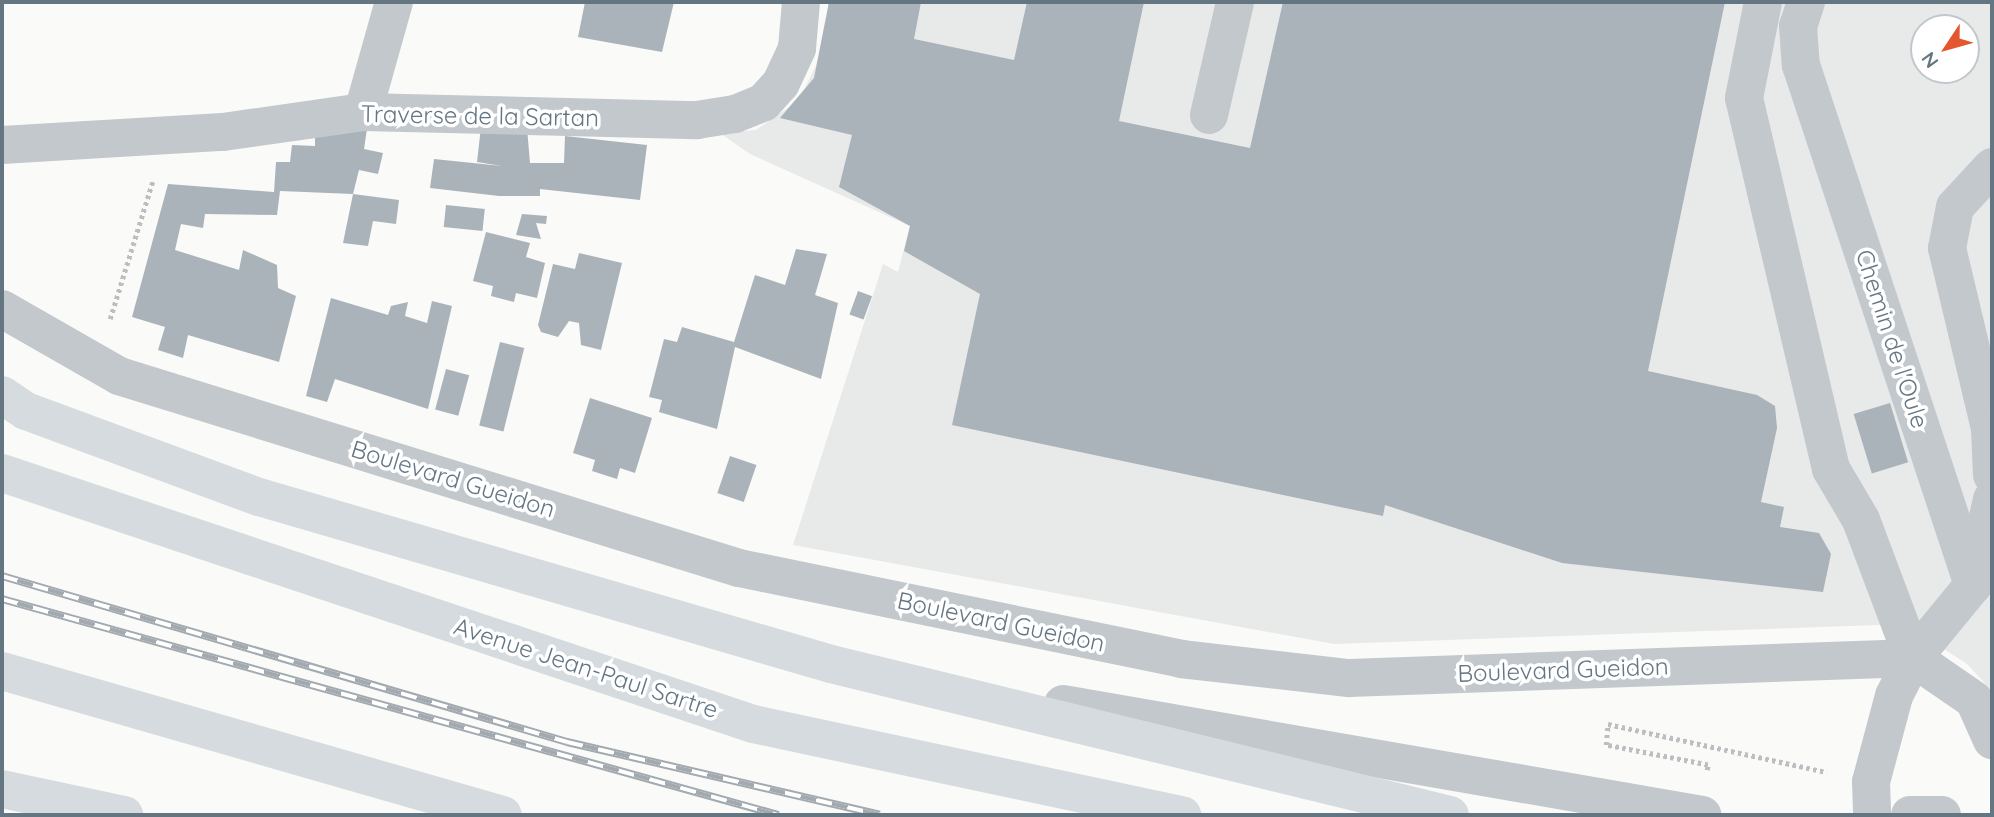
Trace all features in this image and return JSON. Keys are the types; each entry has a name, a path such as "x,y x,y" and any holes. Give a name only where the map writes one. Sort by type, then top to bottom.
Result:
{"main road":[{"path":"2,395 26,411 259,497 831,664 1450,815"},
{"name":"Avenue Jean-Paul Sartre","path":"2,473 753,724 1182,815"},
{"path":"2,671 503,815"},
{"path":"2,789 124,815"}],"street":[{"path":"363,111 394,2"},
{"name":"Traverse de la Sartan","path":"2,145 223,132 363,111 697,120 735,114 764,102 781,83 797,48 801,2"},
{"path":"1209,116 1234,2"},
{"path":"1763,2 1744,97 1831,469 1861,520 1913,658 1974,700 1992,740"},
{"name":"Chemin de l'Oule","path":"1806,2 1798,26 1801,65 1973,584"},
{"path":"1992,167 1955,207 1947,248 1978,322 1990,429 1992,475"},
{"name":"Boulevard Gueidon","path":"2,309 119,376 739,568 1181,659 1349,678 1913,658"},
{"path":"1872,799 1894,696 1913,658 1973,584 1992,499"},
{"path":"831,664 1702,815"},
{"path":"1910,815 1942,815"}],"path":[{"path":"106,331 154,176"},
{"path":"1708,765 1606,745 1608,724 1872,799"}],"shaded area":[{"path":"829,2 1992,2 1992,691 1967,664 1927,638 1878,625 1334,644 793,545 883,264 898,272 910,226 750,154 720,133 756,130 799,100 824,49"}],"building":[{"path":"585,2 674,2 662,52 578,37"},
{"path":"829,2 921,2 914,39 1014,60 1027,2 1144,2 1119,121 1250,148 1283,2 1725,2 1648,371 1757,395 1775,406 1777,428 1761,502 1784,507 1780,527 1819,533 1831,554 1823,592 1562,563 1385,505 1383,516 952,425 980,294 904,251 910,226 839,187 852,135 780,118 814,78"},
{"path":"481,127 527,128 530,163 564,163 565,136 647,145 640,200 540,189 540,196 499,196 430,188 434,159 502,166 477,162"},
{"path":"367,129 364,149 383,153 378,174 359,170 353,194 280,191 277,215 205,214 203,228 181,224 175,250 239,270 243,250 277,265 278,288 296,296 279,362 188,335 183,358 158,350 165,327 132,317 168,184 274,192 276,162 290,162 292,145 315,146 315,134"},
{"path":"353,194 399,200 396,224 373,221 368,246 343,243"},
{"path":"446,205 485,209 482,231 444,227"},
{"path":"522,214 547,216 546,224 536,223 541,239 516,235"},
{"path":"486,232 530,243 526,257 545,263 537,298 516,293 514,302 491,296 493,286 473,281"},
{"path":"796,249 827,254 815,295 838,303 821,379 735,347 717,429 659,412 662,400 649,397 664,339 677,342 682,327 734,342 755,275 785,285"},
{"path":"579,253 622,263 601,350 581,345 579,323 569,321 558,337 541,332 538,325 553,264 575,269"},
{"path":"858,291 872,296 864,320 849,314"},
{"path":"331,298 388,315 391,306 408,302 405,316 427,323 432,301 452,306 428,409 335,379 327,402 306,396"},
{"path":"500,342 524,348 503,431 479,425"},
{"path":"446,369 469,375 458,416 435,410"},
{"path":"590,398 652,418 635,473 620,468 617,479 592,471 595,460 573,453"},
{"path":"1890,403 1908,462 1872,473 1854,414"},
{"path":"730,456 756,465 744,502 717,493"}],"railway":[{"path":"2,576 567,742 880,815"},
{"path":"2,599 778,815"}]}
